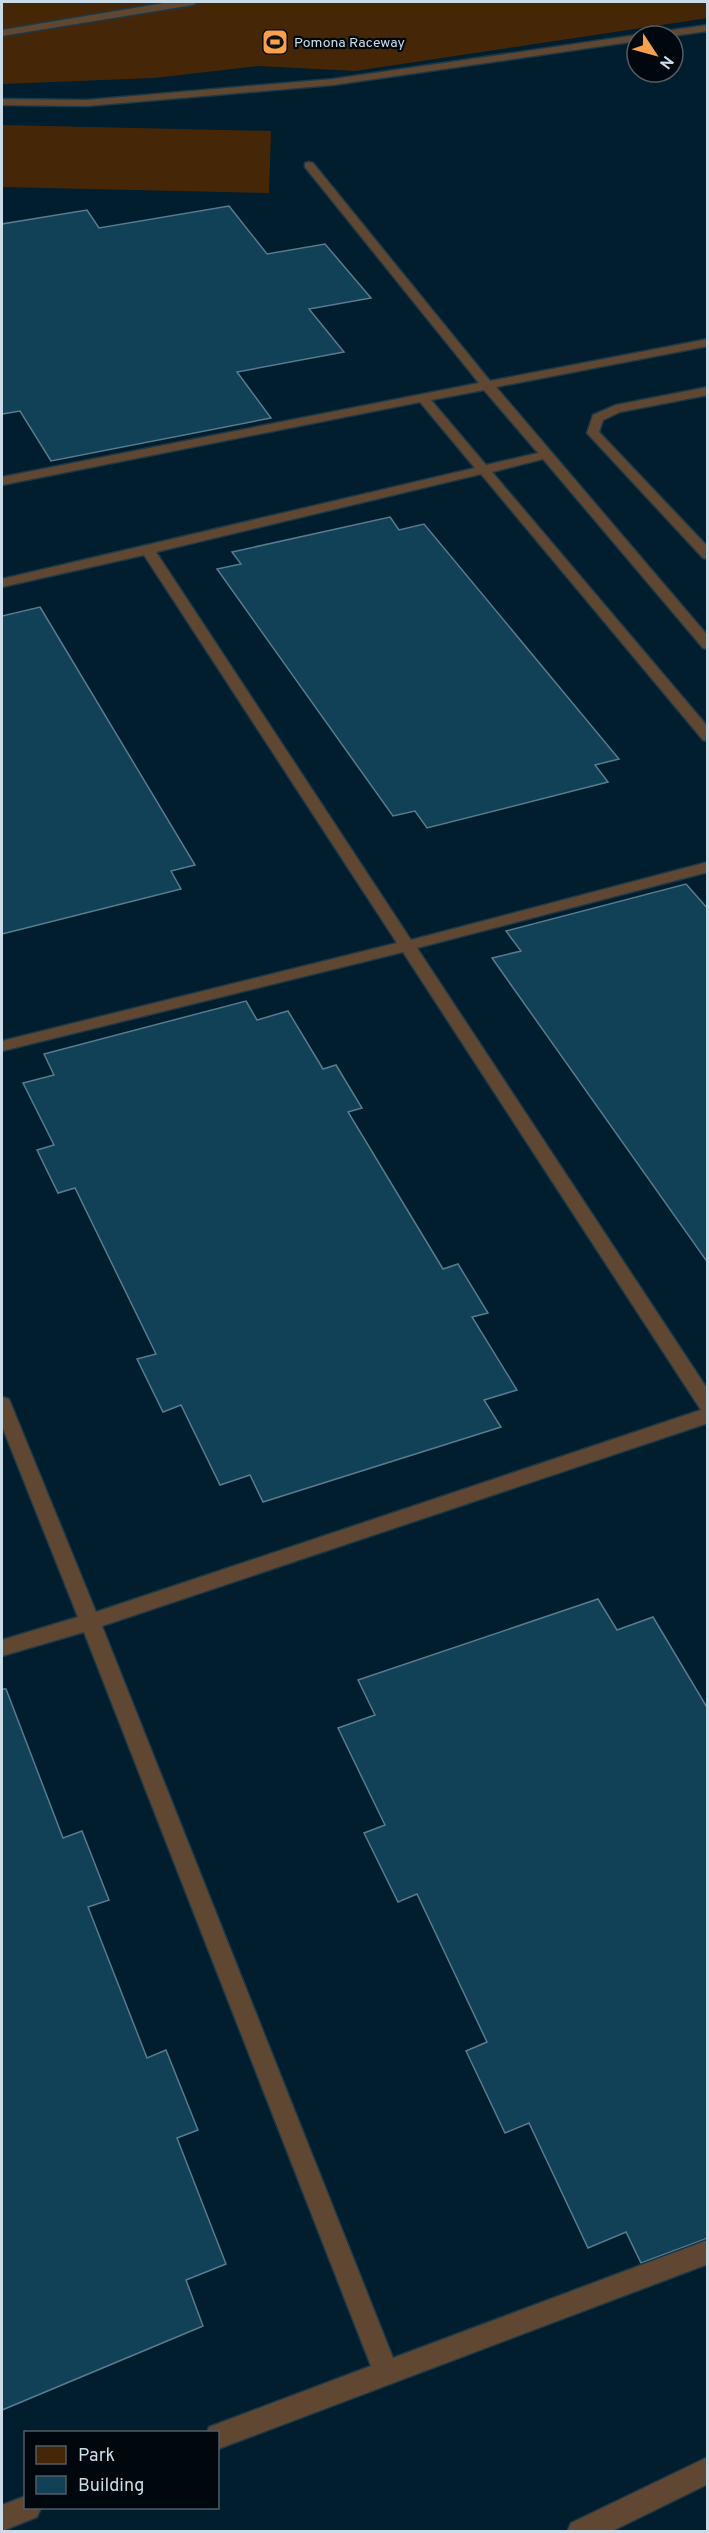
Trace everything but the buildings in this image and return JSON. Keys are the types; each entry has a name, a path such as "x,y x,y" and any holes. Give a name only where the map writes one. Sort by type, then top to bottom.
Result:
{"lane":[{"path":"2,33 170,3 193,2"},
{"path":"685,31 708,28"},
{"path":"2,102 87,103 333,82 625,40"},
{"path":"309,165 487,385 708,645"},
{"path":"2,482 708,342"},
{"path":"708,391 616,409 597,418 593,433 708,555"},
{"path":"423,398 708,737"},
{"path":"2,583 546,455"},
{"path":"148,550 708,1406"},
{"path":"2,1046 406,946 708,867"},
{"path":"2,1404 386,2373"},
{"path":"2,1648 90,1622 708,1415"},
{"path":"219,2436 708,2252"},
{"path":"580,2532 708,2470"},
{"path":"2,2518 25,2509"}],"green space":[{"name":"Pomona Raceway","path":"2,2 707,2 708,18 668,24 625,24 625,30 355,71 258,66 154,78 2,84"},
{"path":"2,125 271,131 269,193 2,187"}],"place":[{"name":"Pomona Raceway","path":"275,42"}]}
